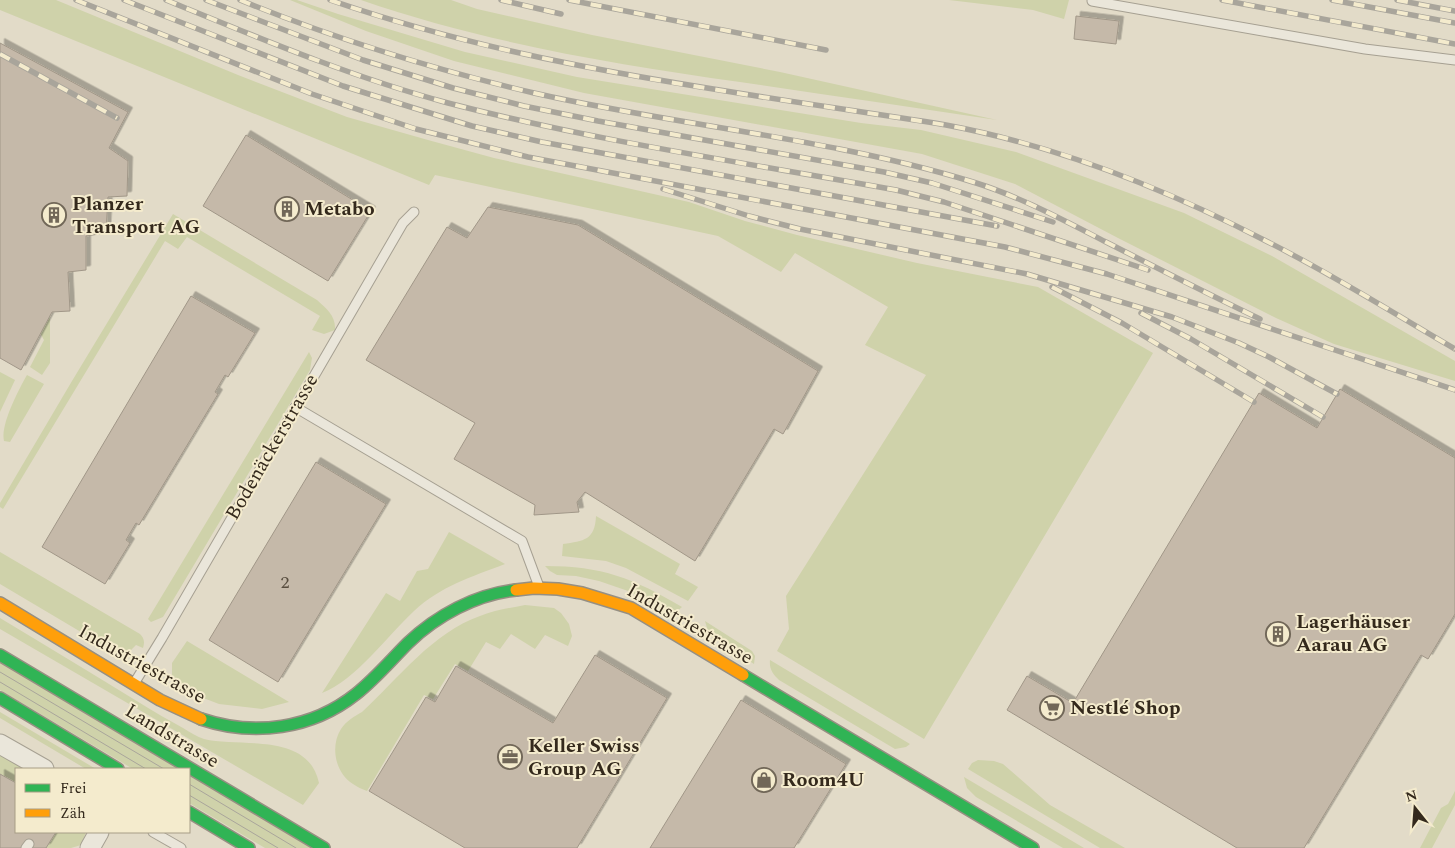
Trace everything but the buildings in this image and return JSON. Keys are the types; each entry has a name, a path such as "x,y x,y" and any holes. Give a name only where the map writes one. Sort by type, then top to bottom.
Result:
{"street":[{"name":"Industriestrasse","path":"0,603 133,684 177,708 206,721 239,727 269,728 302,723 325,714 361,690 413,639 439,618 470,602 506,590 539,587 573,590 600,596 631,608 1033,848"},
{"name":"Landstrasse","path":"0,655 190,768"},
{"path":"0,698 116,768"},
{"path":"0,744 42,768"},
{"name":"Landstrasse","path":"190,768 324,848"},
{"path":"190,813 249,848"},
{"path":"90,848 98,833"}],"lane":[{"path":"1092,2 1365,49 1455,60"},
{"name":"Bodenäckerstrasse","path":"133,684 162,638 403,223 414,212"},
{"path":"295,407 522,541 539,587"},
{"path":"155,833 181,848"}],"green space":[{"path":"0,0 56,0 238,75 347,117 428,140 494,158 689,202 745,221 797,235 917,263 1038,287 1153,353 924,739 777,651 789,629 786,596 926,375 865,345 888,307 795,253 781,272 718,236 435,175 429,185 0,10"},
{"path":"290,0 297,0 465,52 577,77 861,123 921,130 1016,152 1184,213 1272,256 1455,361 1455,381 1334,344 1276,318 1015,184 922,154 584,93 454,61 366,31"},
{"path":"361,0 451,0 477,9 592,35 780,72 997,120 644,68 548,50 453,28"},
{"path":"949,0 1069,0 1064,19 1033,10"},
{"path":"173,214 317,300 332,317 335,330 324,334 312,330 320,316 187,237 178,249 165,241 3,509 0,507 0,503"},
{"path":"50,316 50,363 42,375 30,367 44,340 40,333"},
{"path":"309,352 312,358 310,370 163,617 151,622 148,619"},
{"path":"0,372 15,380 0,412"},
{"path":"27,375 44,384 10,442 4,441 7,417"},
{"path":"596,516 680,564 675,574 698,587 688,601 626,568 606,561 562,556 563,544 577,542 591,535"},
{"path":"449,532 505,564 457,583 424,602 359,668 335,687 322,693 386,593 400,601 417,571 428,569"},
{"path":"0,552 140,634 144,640 143,648 136,645 129,652 118,654 0,584"},
{"path":"545,566 584,568 600,571 648,588 682,607 676,612 663,611 631,592 599,581 576,576 557,575"},
{"path":"525,605 554,608 561,613 569,624 572,636 568,646 545,635 535,649 511,634 500,649 486,642 468,671 455,664 433,699 424,695 367,791 347,779 338,766 335,751 338,736 345,724 362,712 417,658 447,633 486,614"},
{"path":"0,618 199,737 219,741 271,745 301,755 312,767 319,783 303,805 0,629"},
{"path":"705,621 752,651 755,656 754,664 709,635"},
{"path":"187,641 289,702 262,709 219,704 185,691 172,679 172,663"},
{"path":"770,660 910,744 906,747 895,749 779,680 772,671"},
{"path":"0,662 177,768 131,768 0,690"},
{"path":"0,712 94,768 84,768 0,718"},
{"path":"0,752 26,768 15,768 15,782 0,774"},
{"path":"978,760 994,761 1003,764 1050,805 1125,848 1100,848 968,769 972,763"},
{"path":"190,776 311,848 265,848 190,804"},
{"path":"964,777 1084,848 1063,848 976,797 967,788"},
{"path":"1455,791 1455,805 1432,848 1420,848 1441,808 1448,804"},
{"path":"55,833 86,833 81,845 71,848 46,848"}],"tram line":[{"path":"0,672 162,768"},
{"path":"0,682 144,768"},
{"path":"190,785 296,848"},
{"path":"190,796 278,848"}],"railway":[{"path":"76,0 312,94 416,129 528,157 1005,247 1107,274 1455,390"},
{"path":"124,0 343,86 472,126 542,142 997,226"},
{"path":"166,0 341,69 448,103 503,117 615,140 896,190 944,202 1148,270"},
{"path":"206,0 363,60 453,88 524,106 598,121 884,172 932,183 1053,222"},
{"path":"240,0 348,40 497,84 644,115 864,154 973,182 1041,209 1260,319"},
{"path":"330,0 405,24 481,44 558,61 713,89 946,125 988,134 1071,157 1151,187 1230,223 1316,267 1455,349"},
{"path":"501,0 561,14"},
{"path":"569,0 826,50"},
{"path":"1222,0 1455,44"},
{"path":"1332,0 1455,23"},
{"path":"1397,0 1455,11"},
{"path":"0,54 117,118"},
{"path":"663,189 749,216 800,229 1027,274 1172,317 1239,343 1337,394"},
{"path":"1052,287 1122,323 1254,402"},
{"path":"1141,313 1191,339 1323,417"}],"traffic: fast":[{"path":"201,719 241,728 262,728 302,722 321,715 339,706 356,694 419,633 444,615 486,596 516,590"},
{"path":"0,655 190,768"},
{"path":"743,675 1033,848"},
{"path":"0,698 116,768"},
{"path":"190,768 324,848"},
{"path":"190,813 249,848"}],"traffic: slow":[{"path":"516,590 534,588 558,589 582,593 631,608 743,675"},
{"path":"0,603 160,700 201,719"}],"place":[{"name":"Metabo","path":"287,209"},
{"name":"Planzer Transport AG","path":"54,215"},
{"name":"Lagerhäuser Aarau AG","path":"1278,634"},
{"name":"Nestlé Shop","path":"1052,708"},
{"name":"Keller Swiss Group AG","path":"510,757"},
{"name":"Room4U","path":"764,780"}]}
